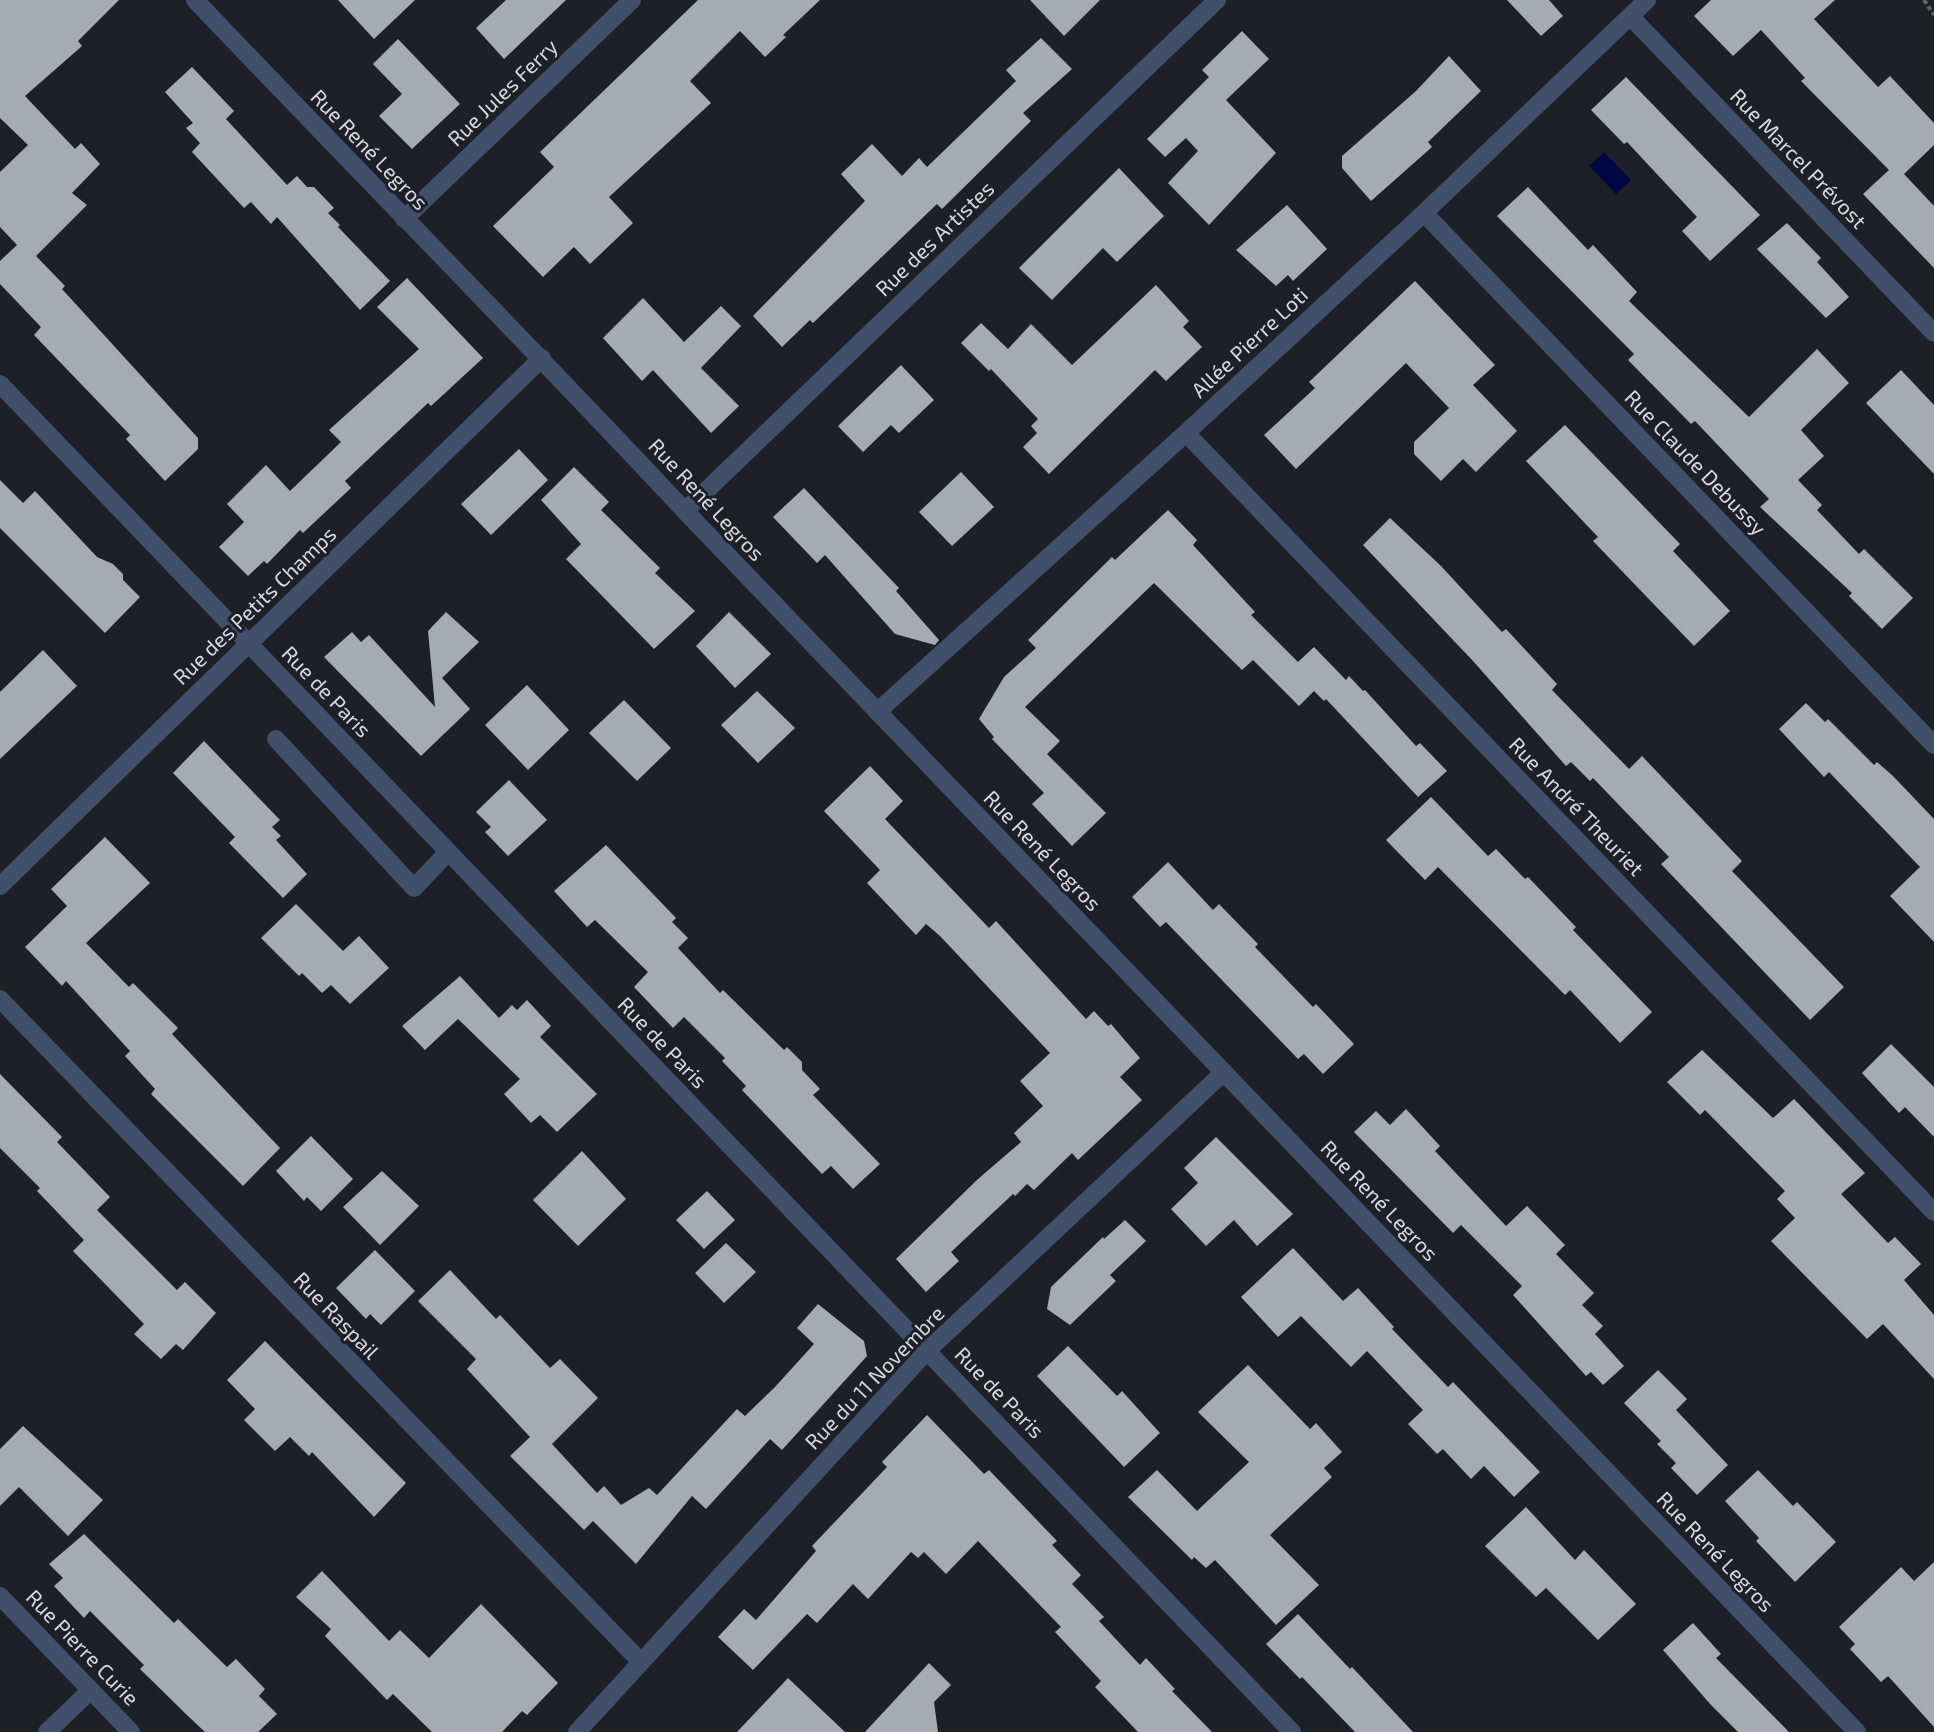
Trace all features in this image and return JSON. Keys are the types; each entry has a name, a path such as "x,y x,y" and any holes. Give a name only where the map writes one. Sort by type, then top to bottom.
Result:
{"street":[{"name":"Rue René Legros","path":"195,0 404,219 542,358 877,712 1857,1732"},
{"name":"Rue Jules Ferry","path":"404,219 632,0"},
{"name":"Rue des Artistes","path":"685,511 1216,0"},
{"name":"Allée Pierre Loti","path":"877,712 1186,433 1424,213 1647,0"},
{"name":"Rue Marcel Prévost","path":"1630,16 1934,333"},
{"name":"Rue Claude Debussy","path":"1424,213 1934,745"},
{"name":"Rue des Petits Champs","path":"0,886 542,358"},
{"name":"Rue de Paris","path":"0,384 1292,1732"},
{"name":"Rue André Theuriet","path":"1186,433 1934,1212"},
{"path":"276,739 414,888 448,852"},
{"name":"Rue Raspail","path":"0,999 641,1662"},
{"name":"Rue du 11 Novembre","path":"577,1732 927,1351 1224,1072"},
{"name":"Rue Pierre Curie","path":"0,1596 131,1732"},
{"path":"47,1732 91,1690"}],"path":[{"path":"1924,0 1934,15"}],"shaded area":[{"path":"1604,152 1631,180 1616,194 1589,166"}],"building":[{"path":"0,0 119,0 78,41 82,46 25,96 75,149 81,143 100,164 72,193 87,205 36,256 65,286 62,289 198,438 198,449 165,481 126,439 130,435 34,335 41,327 0,284 0,261 17,245 0,227 0,172 28,145 0,118"},
{"path":"338,0 415,0 374,39"},
{"path":"506,0 566,0 504,59 476,28"},
{"path":"698,0 820,0 783,35 786,37 765,57 740,31 690,81 711,103 609,197 633,223 590,264 574,247 543,277 493,226 554,167 540,152"},
{"path":"1030,0 1100,0 1064,36"},
{"path":"1507,0 1549,0 1563,16 1541,36"},
{"path":"1711,0 1835,0 1814,19 1878,87 1890,76 1934,123 1934,145 1904,174 1934,206 1934,268 1863,194 1889,170 1801,81 1805,78 1761,30 1733,56 1694,16"},
{"path":"1242,31 1269,59 1226,100 1276,153 1209,225 1168,183 1198,151 1186,138 1165,157 1147,139 1209,77 1202,70"},
{"path":"1041,38 1072,69 1023,113 1031,121 942,209 937,204 813,323 810,320 782,347 753,316 865,201 841,174 872,144 902,176 919,158 927,167 1016,81 1006,70"},
{"path":"398,39 460,104 412,149 379,116 402,94 373,64"},
{"path":"1449,56 1481,91 1428,142 1432,147 1371,201 1342,168 1342,156 1416,91"},
{"path":"192,67 234,111 226,119 287,185 297,176 307,187 314,187 334,208 328,213 340,225 338,227 390,281 360,310 277,217 271,224 251,202 244,208 192,152 200,143 186,128 193,123 165,92"},
{"path":"1626,77 1760,215 1710,261 1682,231 1697,217 1627,142 1624,144 1591,110"},
{"path":"1119,168 1164,216 1117,262 1103,248 1052,300 1019,268"},
{"path":"1528,187 1588,250 1593,245 1637,292 1629,301 1749,417 1817,349 1849,383 1801,430 1824,456 1798,480 1822,505 1817,510 1859,554 1864,549 1913,598 1882,629 1849,596 1852,593 1760,507 1769,499 1695,421 1691,424 1628,360 1634,354 1497,216"},
{"path":"1287,205 1327,249 1293,281 1288,275 1276,286 1236,250"},
{"path":"1787,223 1821,258 1817,262 1849,297 1826,318 1757,249"},
{"path":"407,278 483,358 431,406 428,403 345,481 351,488 303,533 300,530 267,564 264,561 248,576 219,547 244,522 227,504 266,465 290,491 341,442 329,430 419,349 377,307"},
{"path":"1415,281 1495,365 1473,385 1517,431 1476,472 1463,459 1441,481 1414,454 1414,442 1449,408 1406,363 1296,469 1264,435 1315,388 1309,382"},
{"path":"1156,285 1189,321 1183,327 1202,347 1166,381 1155,370 1049,474 1023,447 1037,433 1031,426 1038,419 991,369 989,371 961,343 981,323 1008,349 1031,324 1072,365"},
{"path":"643,298 684,342 721,306 741,326 701,368 739,406 711,433 653,370 642,381 603,338"},
{"path":"901,365 934,400 899,433 891,425 863,452 838,426"},
{"path":"1901,370 1934,405 1934,474 1866,403"},
{"path":"1565,425 1680,544 1673,551 1730,611 1694,646 1593,541 1598,537 1526,461"},
{"path":"519,449 548,480 491,535 461,504"},
{"path":"574,467 609,502 601,510 660,568 655,573 695,611 654,649 566,559 581,544 541,500"},
{"path":"961,472 994,507 952,546 919,512"},
{"path":"0,480 23,503 35,491 97,557 113,564 123,574 123,580 140,597 105,633 0,528"},
{"path":"804,488 899,588 896,591 939,640 935,645 895,634 825,555 817,563 773,517"},
{"path":"1168,510 1197,540 1193,545 1255,612 1251,615 1298,662 1314,647 1346,680 1349,676 1363,691 1365,690 1416,746 1420,743 1447,771 1418,797 1326,699 1324,701 1314,691 1299,706 1253,660 1242,670 1154,583 1025,707 1060,741 1047,754 1106,813 1072,846 1032,804 1044,793 992,739 994,737 979,719 1004,677 1036,648 1028,640 1112,557 1115,560"},
{"path":"1390,518 1441,566 1502,632 1506,629 1557,684 1552,690 1629,769 1642,756 1742,861 1732,871 1844,987 1810,1020 1661,864 1669,857 1593,778 1590,781 1571,762 1566,766 1473,661 1363,545"},
{"path":"446,612 479,642 442,678 470,709 421,756 324,657 352,632 361,642 369,635 435,707 428,631"},
{"path":"729,612 771,654 735,688 696,646"},
{"path":"43,650 77,686 0,759 0,692"},
{"path":"527,685 569,730 528,770 485,725"},
{"path":"757,691 795,728 758,763 721,725"},
{"path":"624,700 671,748 637,781 589,733"},
{"path":"1806,703 1825,722 1828,719 1874,765 1877,762 1893,776 1934,819 1934,942 1890,896 1920,867 1829,772 1824,777 1779,729"},
{"path":"204,741 280,820 272,827 281,836 276,840 307,874 283,898 229,843 235,837 173,773"},
{"path":"870,766 903,801 885,819 989,928 996,921 1086,1019 1094,1011 1108,1026 1111,1024 1140,1058 1120,1077 1142,1100 1078,1160 1072,1153 1034,1190 1027,1184 1015,1196 1013,1194 951,1252 959,1261 926,1292 896,1259 978,1179 1021,1142 1014,1133 1043,1106 1020,1081 1050,1053 940,936 926,924 916,935 867,883 880,870 824,811"},
{"path":"509,780 547,820 508,856 485,832 491,827 476,812"},
{"path":"1431,797 1488,856 1496,849 1525,879 1528,877 1576,927 1573,930 1652,1012 1620,1043 1570,990 1565,995 1438,867 1425,880 1386,840"},
{"path":"105,837 150,883 86,943 129,987 133,983 178,1028 172,1034 280,1148 243,1186 151,1094 155,1089 125,1056 130,1051 66,981 62,986 25,947 67,906 51,889"},
{"path":"606,845 676,918 672,922 688,938 678,948 720,993 723,990 784,1050 787,1047 802,1062 802,1070 820,1089 813,1095 880,1164 853,1189 831,1166 822,1174 742,1090 746,1086 722,1061 725,1058 684,1017 673,1028 634,987 648,972 595,920 587,927 554,891"},
{"path":"1168,862 1213,910 1219,904 1258,944 1255,947 1313,1007 1316,1004 1354,1044 1323,1074 1304,1054 1298,1059 1166,922 1160,927 1132,897"},
{"path":"296,904 343,951 359,936 389,968 350,1004 331,985 322,993 302,973 299,976 261,938"},
{"path":"460,976 499,1018 512,1005 517,1010 527,1000 551,1026 540,1037 597,1094 557,1132 540,1115 531,1123 504,1094 520,1079 458,1019 425,1050 402,1026"},
{"path":"1891,1044 1934,1087 1934,1137 1905,1107 1899,1113 1862,1073"},
{"path":"1702,1050 1773,1118 1794,1099 1865,1173 1841,1194 1888,1243 1895,1237 1921,1264 1904,1280 1934,1315 1934,1379 1883,1324 1867,1339 1771,1241 1795,1218 1777,1199 1785,1191 1705,1110 1700,1115 1667,1082"},
{"path":"0,1074 62,1137 57,1142 110,1197 97,1210 177,1290 185,1282 216,1313 183,1350 176,1344 161,1359 134,1334 144,1324 73,1251 84,1240 37,1191 40,1188 0,1148"},
{"path":"1406,1109 1440,1146 1435,1151 1506,1226 1527,1206 1565,1245 1556,1254 1594,1293 1582,1305 1603,1326 1595,1334 1624,1366 1603,1385 1591,1372 1586,1376 1513,1295 1522,1286 1461,1225 1453,1233 1354,1132 1376,1111 1390,1125"},
{"path":"311,1136 353,1179 321,1211 307,1197 304,1201 276,1171"},
{"path":"1216,1137 1293,1214 1257,1246 1234,1220 1206,1246 1171,1209 1198,1183 1184,1168"},
{"path":"582,1151 626,1199 578,1246 533,1200"},
{"path":"382,1171 419,1206 380,1245 343,1207"},
{"path":"707,1191 735,1220 704,1249 676,1220"},
{"path":"1125,1220 1146,1241 1110,1275 1116,1281 1070,1325 1047,1309 1051,1287 1103,1237 1104,1239"},
{"path":"726,1243 756,1272 724,1303 695,1273"},
{"path":"1293,1248 1343,1301 1358,1288 1394,1327 1392,1329 1448,1387 1453,1382 1540,1472 1514,1497 1484,1466 1471,1479 1443,1449 1437,1454 1408,1424 1423,1410 1367,1351 1351,1367 1301,1316 1278,1337 1241,1297"},
{"path":"375,1250 415,1291 381,1325 370,1314 366,1319 336,1288"},
{"path":"450,1270 496,1319 500,1315 550,1368 560,1359 598,1398 552,1444 597,1493 604,1486 621,1505 649,1488 657,1495 737,1409 745,1416 775,1387 814,1344 797,1328 818,1304 864,1341 867,1356 782,1450 770,1439 706,1509 692,1496 636,1564 593,1521 584,1530 510,1456 530,1437 467,1369 476,1359 418,1301"},
{"path":"265,1341 406,1483 374,1517 312,1452 309,1456 290,1437 275,1451 244,1420 255,1409 227,1380"},
{"path":"1068,1346 1117,1396 1122,1391 1160,1433 1124,1467 1037,1376"},
{"path":"1248,1365 1310,1429 1316,1423 1342,1452 1324,1468 1332,1477 1270,1535 1319,1585 1276,1625 1215,1560 1206,1568 1194,1557 1192,1560 1128,1497 1157,1470 1197,1511 1249,1462 1198,1412"},
{"path":"1658,1370 1687,1399 1676,1410 1728,1465 1697,1495 1671,1468 1676,1463 1657,1444 1661,1441 1624,1403"},
{"path":"927,1415 984,1474 989,1470 1057,1541 1052,1545 1081,1575 1072,1584 1104,1617 1099,1621 1140,1665 1146,1658 1175,1689 1172,1691 1212,1732 1138,1732 1095,1687 1101,1681 1055,1632 1061,1627 978,1541 946,1574 924,1552 918,1558 911,1552 868,1599 853,1584 817,1623 807,1614 753,1670 718,1637 744,1609 756,1620 816,1551 812,1546 887,1467 882,1462"},
{"path":"23,1426 103,1500 68,1536 19,1487 0,1506 0,1449"},
{"path":"1758,1470 1793,1506 1797,1502 1836,1542 1795,1582 1756,1541 1759,1538 1725,1501"},
{"path":"1526,1507 1575,1560 1584,1550 1636,1604 1598,1640 1546,1588 1536,1597 1485,1546"},
{"path":"84,1534 174,1623 178,1619 227,1667 236,1659 265,1689 259,1696 277,1714 258,1732 205,1732 140,1669 144,1665 90,1611 84,1618 54,1586 63,1578 49,1564"},
{"path":"1934,1562 1934,1727 1888,1676 1881,1682 1850,1649 1855,1644 1839,1627 1901,1567 1914,1581"},
{"path":"322,1571 389,1641 400,1630 429,1658 481,1604 558,1683 527,1715 522,1711 502,1732 432,1732 393,1694 387,1700 325,1636 331,1629 296,1597"},
{"path":"1298,1614 1413,1732 1355,1732 1302,1677 1300,1679 1266,1644"},
{"path":"1693,1623 1721,1654 1716,1658 1789,1732 1738,1732 1711,1705 1663,1650"},
{"path":"929,1663 951,1685 934,1702 938,1732 865,1732"},
{"path":"788,1678 845,1732 737,1732"}]}
